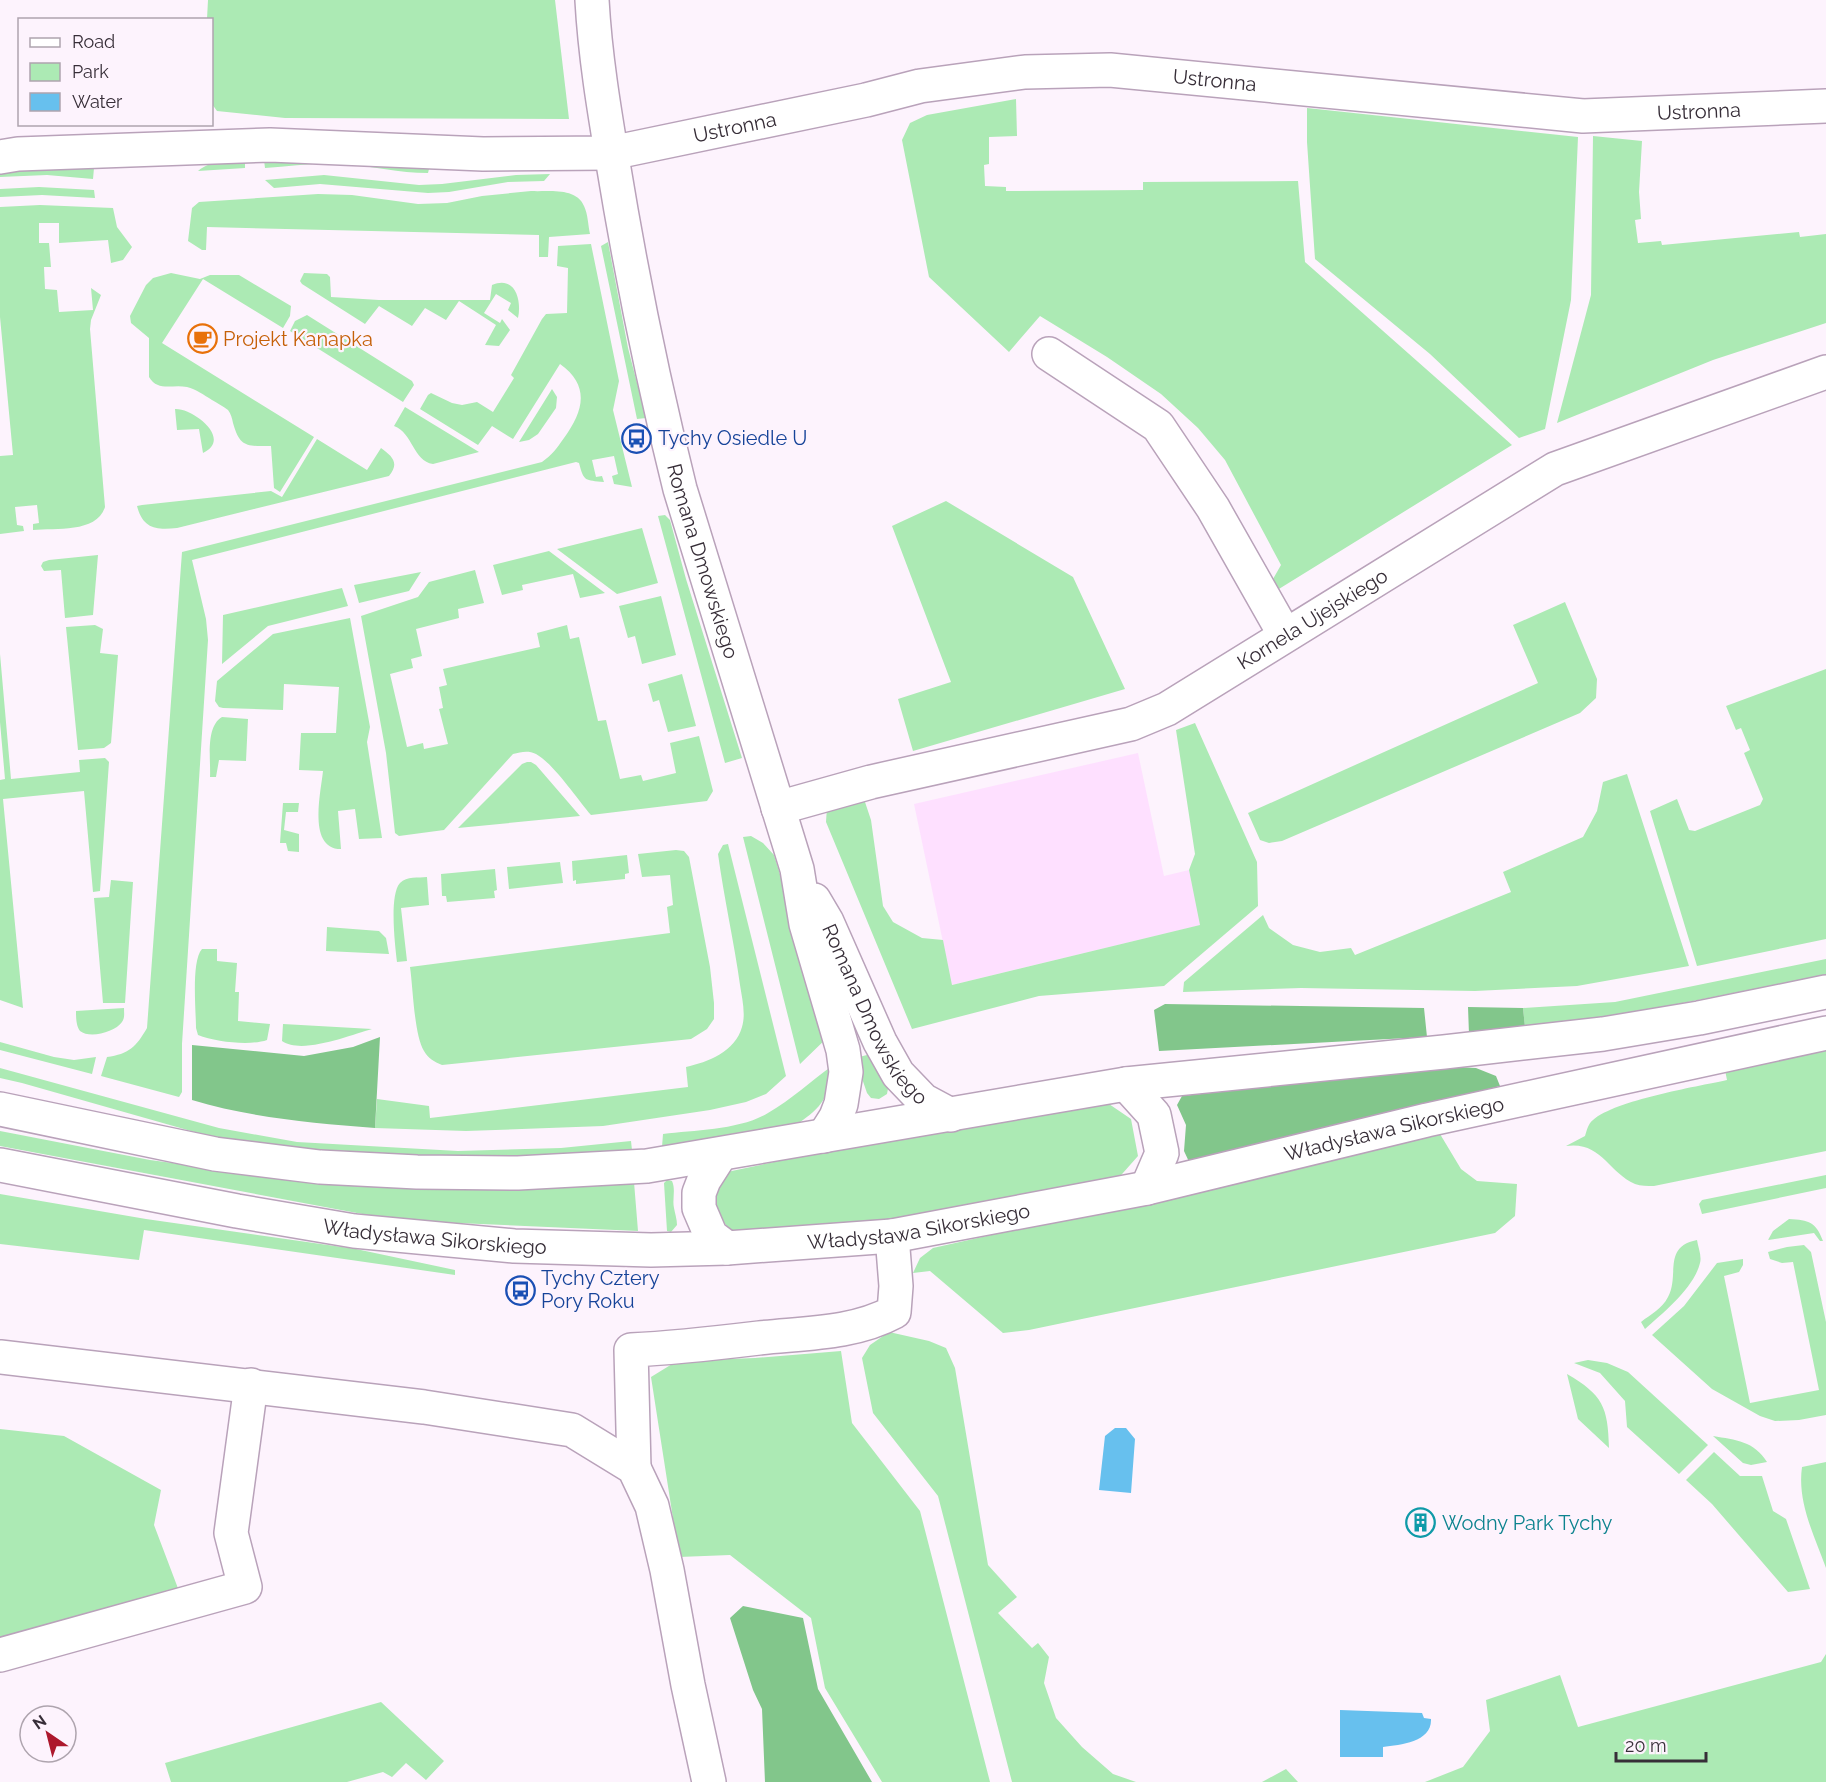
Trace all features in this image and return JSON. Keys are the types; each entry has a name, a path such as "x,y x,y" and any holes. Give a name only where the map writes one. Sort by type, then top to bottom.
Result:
{"street":[{"name":"Romana Dmowskiego","path":"592,0 611,153 645,342 680,489 797,869 806,924 843,1050 846,1072 842,1104 824,1136"},
{"name":"Ustronna","path":"6,154 270,145 483,154 611,153 866,100 920,86 1026,72 1110,70 1582,116 1826,106"},
{"path":"1049,354 1158,426 1214,508 1285,635"},
{"name":"Kornela Ujejskiego","path":"778,808 871,782 1131,723 1167,709 1555,469 1826,372"},
{"name":"Romana Dmowskiego","path":"797,869 827,922 880,1042 898,1074 923,1100 951,1115"},
{"path":"0,1109 216,1154 320,1167 417,1172 518,1173 647,1166 1126,1084 1603,1034 1699,1018 1826,992"},
{"name":"Władysława Sikorskiego","path":"0,1165 226,1209 354,1231 514,1246 651,1250 727,1248 892,1236 1147,1188 1436,1118 1826,1033"},
{"path":"1126,1084 1154,1115 1162,1153 1147,1188"},
{"path":"720,1155 704,1180 699,1193 699,1208 711,1236 727,1248"},
{"path":"710,1782 652,1506 634,1468 631,1350 667,1349 846,1329 877,1321 894,1312 896,1286 892,1236"},
{"path":"0,1357 424,1407 572,1430 634,1468"},
{"path":"0,1655 245,1587 231,1533 251,1385"}],"shaded area":[{"path":"1138,753 1164,876 1189,870 1201,925 952,985 914,804"}],"green space":[{"path":"208,0 555,0 569,119 285,118 217,111 213,105 213,18 207,18"},
{"path":"1016,99 1017,136 989,137 989,164 984,165 985,186 1006,187 1006,191 1143,190 1143,182 1298,181 1305,262 1512,445 1274,592 1269,586 1281,565 1225,460 1198,428 1161,394 1107,357 1040,316 1009,352 929,277 902,140 910,123 927,115"},
{"path":"1307,108 1578,137 1571,300 1545,429 1519,438 1430,354 1315,259"},
{"path":"1593,136 1642,141 1639,192 1641,219 1635,220 1638,243 1661,241 1662,245 1799,232 1800,237 1826,234 1826,323 1713,360 1557,423 1591,295"},
{"path":"245,159 245,168 198,171 214,163"},
{"path":"264,160 377,163 429,169 428,173 417,173 334,164 265,168"},
{"path":"94,168 93,179 47,175 0,177 0,172"},
{"path":"550,174 544,181 508,182 449,192 428,193 320,184 274,188 265,180 324,175 419,185 516,175"},
{"path":"39,187 94,190 95,198 42,195 0,197 0,189"},
{"path":"531,191 561,192 575,196 585,209 590,234 549,237 548,257 539,257 539,235 207,227 206,250 188,241 192,208 199,202 318,194 352,195 418,204 447,203 482,196"},
{"path":"40,205 113,208 117,227 132,247 123,260 111,263 108,240 59,243 59,223 39,223 39,243 49,243 51,267 44,267 45,289 57,290 59,312 93,310 91,288 101,295 91,320 90,329 105,507 101,515 85,525 75,528 33,530 33,524 39,523 37,505 15,507 17,525 23,526 24,531 0,534 0,456 13,455 0,317 0,207"},
{"path":"608,242 628,348 646,418 637,419 601,246"},
{"path":"591,244 619,381 613,410 632,487 614,484 612,476 618,474 614,456 592,460 596,477 602,476 604,482 586,479 579,463 576,462 192,560 206,619 208,640 182,1044 182,1092 179,1097 101,1076 107,1057 126,1052 139,1040 147,1028 182,552 542,462 546,459 571,428 581,400 576,381 560,364 513,439 492,426 478,445 420,409 431,393 462,405 477,402 493,412 514,378 511,375 542,319 546,314 567,313 568,268 557,266 558,246"},
{"path":"171,273 200,279 210,275 239,275 291,306 290,316 283,328 203,279 162,343 314,437 280,492 274,488 271,446 250,445 242,441 228,410 200,392 181,386 161,386 149,377 149,338 131,323 130,316 146,285 153,278"},
{"path":"304,273 327,274 330,277 331,297 379,300 490,300 492,285 506,283 511,286 518,297 518,318 508,310 511,303 496,294 484,313 500,323 502,319 510,330 499,346 485,345 496,325 459,301 446,320 425,308 412,326 379,306 365,324 302,284 300,281"},
{"path":"307,315 412,381 414,385 403,402 290,331 295,321"},
{"path":"552,389 557,397 556,408 538,434 529,440 519,442"},
{"path":"405,407 479,452 433,464 426,462 417,453 405,434 394,426"},
{"path":"175,409 191,413 207,425 214,440 211,447 203,453 199,429 177,430"},
{"path":"317,439 367,470 381,448 391,457 394,467 389,476 177,528 163,529 151,526 140,514 137,506 142,505 271,491 282,497"},
{"path":"946,501 1073,577 1125,689 913,751 898,699 951,682 892,526"},
{"path":"665,515 670,520 742,758 725,763 658,516"},
{"path":"642,528 658,583 617,594 557,549"},
{"path":"549,551 605,593 580,598 573,574 522,585 523,590 502,595 493,565"},
{"path":"98,555 93,615 65,618 61,570 44,571 41,566 43,562"},
{"path":"475,570 484,603 458,609 459,618 416,629 422,656 411,659 413,668 390,674 407,747 423,743 424,749 448,744 439,709 443,708 439,687 447,685 443,669 540,647 537,633 567,625 570,639 579,637 598,721 606,720 620,779 641,775 643,781 676,773 670,743 699,736 713,791 707,801 591,815 543,759 536,754 524,752 513,754 444,830 399,836 395,833 386,753 361,616 418,597 429,582"},
{"path":"421,572 409,591 359,603 354,585"},
{"path":"342,588 348,606 268,626 222,664 223,615"},
{"path":"661,596 676,655 642,664 635,636 628,638 619,606"},
{"path":"1565,602 1597,679 1596,698 1580,713 1282,841 1269,843 1260,840 1248,813 1538,683 1513,625"},
{"path":"350,618 370,727 367,742 382,838 359,839 355,809 338,811 341,849 330,847 320,830 318,818 323,771 299,770 301,733 336,733 339,687 284,684 283,710 223,708 219,707 215,701 217,681 273,634"},
{"path":"95,625 103,629 100,653 118,655 111,743 104,748 78,750 66,627"},
{"path":"0,654 11,779 80,772 79,760 105,758 109,762 100,891 93,892 84,791 3,799 23,1008 0,1000 0,780 5,779 0,722"},
{"path":"1826,669 1826,939 1697,966 1650,811 1677,799 1689,830 1695,831 1760,805 1763,799 1744,753 1750,750 1741,728 1736,730 1726,706"},
{"path":"682,674 696,726 668,732 659,700 653,702 648,684"},
{"path":"222,717 248,719 246,761 219,760 216,777 210,777 211,736 213,728"},
{"path":"1195,723 1257,862 1258,906 1164,986 1039,996 912,1029 826,822 827,807 864,799 871,820 883,906 893,922 922,938 943,940 952,985 1200,925 1189,870 1195,854 1176,730"},
{"path":"527,762 536,765 580,816 458,828 522,764"},
{"path":"1627,774 1689,966 1577,986 1475,991 1301,988 1183,992 1184,982 1263,915 1269,928 1293,945 1320,952 1351,948 1355,955 1511,892 1503,872 1583,837 1597,811 1603,782"},
{"path":"283,803 299,803 298,812 286,812 284,830 299,834 299,852 288,851 286,843 280,843"},
{"path":"751,836 763,843 774,855 830,1035 800,1064 743,837"},
{"path":"728,844 786,1076 766,1094 746,1102 710,1110 603,1126 466,1131 375,1128 377,1099 429,1106 430,1118 688,1087 686,1067 720,1055 738,1036 743,1022 743,1001 718,854 723,845"},
{"path":"684,851 689,857 710,967 714,1019 707,1029 691,1039 442,1065 427,1056 418,1034 410,967 670,933 667,907 673,905 670,875 642,877 638,854"},
{"path":"627,855 629,873 625,874 625,879 576,884 576,880 573,881 572,861"},
{"path":"560,862 563,883 509,889 507,867"},
{"path":"495,869 497,890 494,891 495,898 447,902 446,896 442,896 441,874"},
{"path":"427,877 429,905 401,908 407,961 397,962 394,909 397,889 406,879"},
{"path":"111,880 133,882 125,1003 103,1003 94,898 109,897"},
{"path":"327,927 379,931 386,938 389,954 326,951"},
{"path":"202,949 217,949 217,961 237,963 235,992 239,992 238,1021 270,1024 267,1040 252,1043 233,1042 198,1035 195,975 196,964"},
{"path":"1826,959 1826,975 1616,1016 1525,1027 1523,1008 1615,1002"},
{"path":"1165,1004 1424,1008 1427,1037 1159,1051 1154,1010"},
{"path":"1468,1007 1523,1008 1525,1027 1469,1034"},
{"path":"124,1008 122,1022 114,1029 90,1034 79,1029 76,1011"},
{"path":"283,1024 372,1029 326,1042 301,1046 282,1041"},
{"path":"380,1037 375,1128 260,1115 192,1100 192,1045 304,1056 353,1047"},
{"path":"0,1042 54,1057 74,1060 96,1057 92,1074 0,1050"},
{"path":"1826,1050 1826,1151 1654,1186 1642,1186 1626,1179 1588,1148 1566,1146 1585,1136 1593,1120 1619,1106 1657,1095 1727,1080 1725,1070"},
{"path":"875,1053 889,1083 887,1094 879,1099 871,1098 867,1093 855,1058"},
{"path":"832,1066 823,1100 813,1112 796,1125 662,1147 663,1134 731,1126 757,1119 785,1102"},
{"path":"1455,1067 1476,1068 1496,1076 1500,1086 1191,1166 1184,1151 1186,1125 1177,1105 1182,1096"},
{"path":"0,1068 219,1128 297,1142 458,1151 561,1148 631,1141 632,1150 532,1156 441,1157 343,1153 243,1142 205,1135 0,1078"},
{"path":"1109,1104 1131,1119 1138,1156 1115,1182 894,1222 732,1232 716,1213 711,1190 727,1172 826,1151"},
{"path":"0,1131 150,1160 327,1184 444,1188 634,1182 638,1231 434,1222 373,1216 0,1146"},
{"path":"1440,1134 1461,1169 1477,1181 1517,1184 1515,1216 1495,1233 1029,1330 1003,1333 930,1271 913,1273 920,1258 933,1248"},
{"path":"1826,1175 1826,1188 1702,1214 1699,1204 1702,1200"},
{"path":"667,1180 672,1181 673,1184 677,1223 671,1232 667,1231 664,1183"},
{"path":"0,1194 146,1219 356,1249 455,1270 455,1275 144,1230 139,1260 0,1244"},
{"path":"1789,1219 1811,1223 1818,1230 1823,1241 1820,1241 1814,1233 1768,1240 1773,1231"},
{"path":"1697,1240 1700,1260 1697,1272 1685,1291 1645,1329 1641,1322 1659,1308 1668,1297 1679,1249"},
{"path":"1804,1245 1811,1252 1826,1322 1826,1415 1799,1420 1775,1421 1760,1416 1712,1389 1652,1335 1684,1306 1717,1263 1743,1259 1739,1272 1724,1276 1750,1403 1819,1390 1793,1262 1782,1263 1770,1259 1768,1252"},
{"path":"889,1332 929,1341 946,1348 955,1368 988,1565 1017,1597 998,1613 1032,1648 1038,1643 1049,1657 1044,1683 1056,1718 1082,1747 1113,1774 1136,1782 1012,1782 938,1496 873,1413 862,1358 870,1345"},
{"path":"841,1351 852,1423 920,1511 990,1782 882,1782 825,1688 811,1618 730,1555 679,1557 651,1377 677,1361"},
{"path":"1588,1360 1607,1363 1628,1372 1708,1445 1679,1474 1627,1427 1625,1401 1600,1373 1574,1363"},
{"path":"1567,1374 1589,1389 1601,1404 1607,1422 1609,1448 1578,1419"},
{"path":"0,1429 64,1436 161,1490 154,1525 179,1591 0,1641"},
{"path":"1713,1436 1744,1443 1756,1450 1767,1462 1751,1465 1743,1463"},
{"path":"1714,1452 1740,1476 1762,1476 1773,1511 1786,1519 1810,1589 1788,1592 1712,1504 1686,1480"},
{"path":"1826,1462 1826,1568 1804,1506 1801,1480 1802,1467"},
{"path":"743,1606 803,1618 818,1689 872,1782 765,1782 762,1709 753,1690 730,1618"},
{"path":"1826,1654 1826,1782 1425,1782 1463,1767 1490,1731 1486,1700 1560,1675 1578,1727 1821,1662"},
{"path":"381,1702 444,1761 426,1780 406,1763 392,1777 383,1772 347,1782 171,1782 165,1763"},
{"path":"1286,1769 1298,1782 1262,1782"}],"water":[{"path":"1115,1428 1126,1428 1135,1439 1131,1493 1099,1490 1105,1436"},
{"path":"1340,1710 1422,1713 1424,1718 1431,1719 1430,1727 1426,1733 1414,1741 1383,1747 1383,1757 1340,1757"}],"place":[{"name":"Projekt Kanapka","path":"202,339"},
{"name":"Tychy Osiedle U","path":"637,438"},
{"name":"Tychy Cztery Pory Roku","path":"520,1290"},
{"name":"Wodny Park Tychy","path":"1421,1523"}]}
